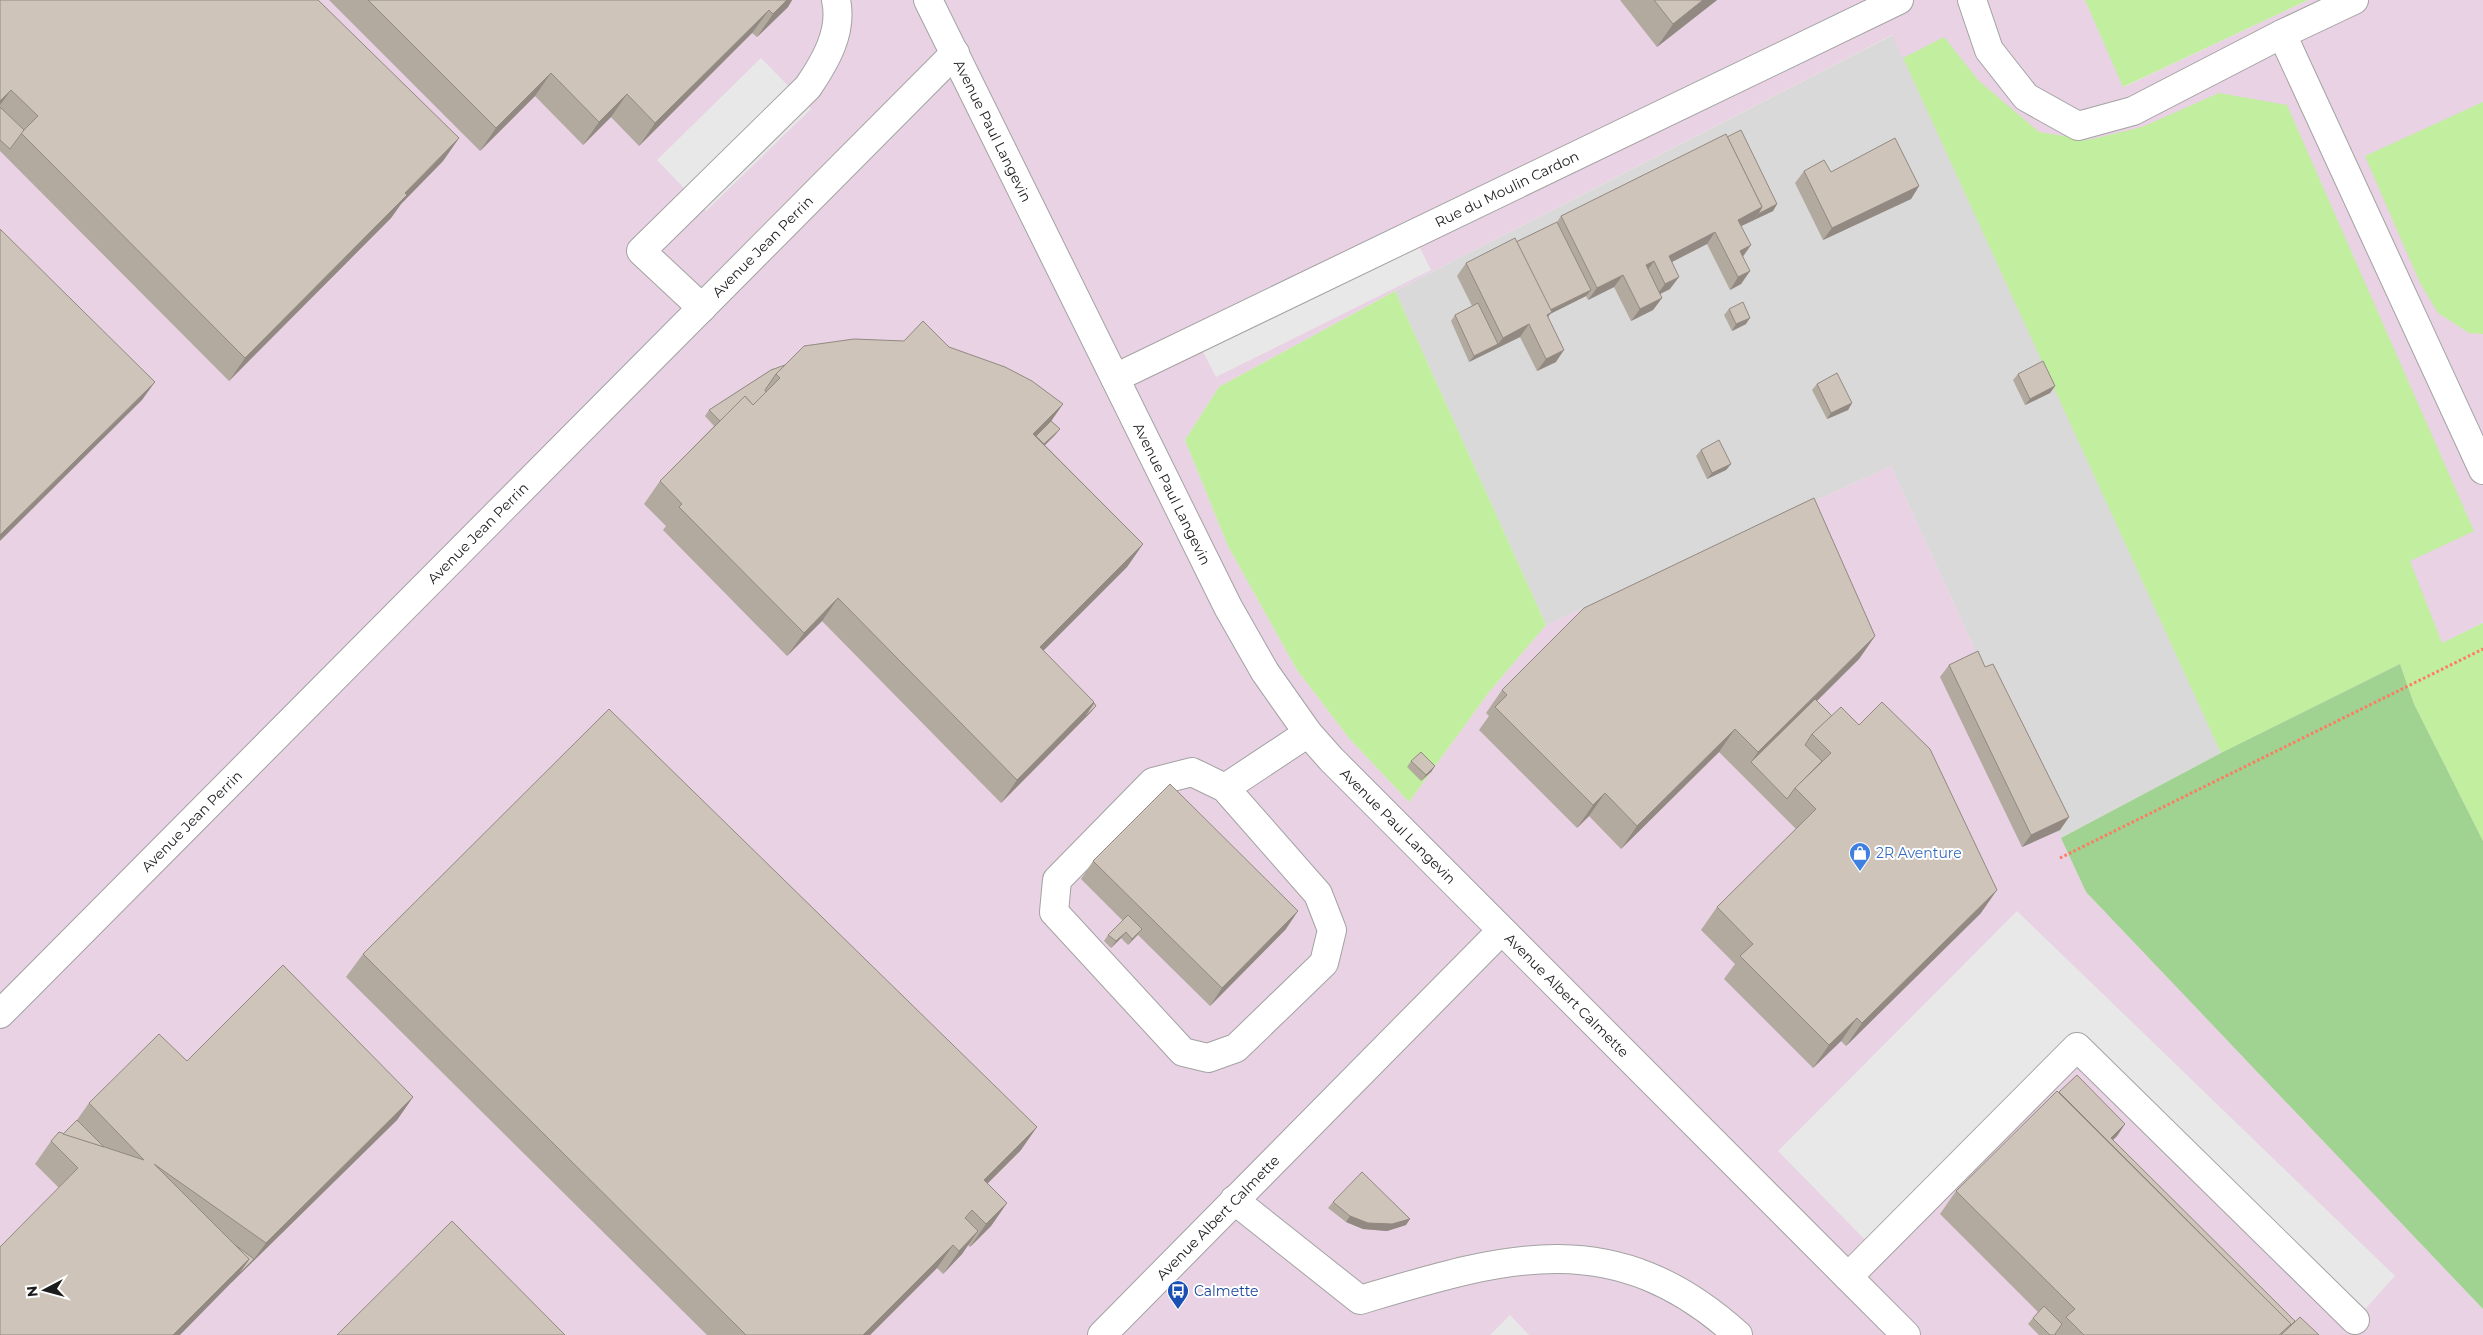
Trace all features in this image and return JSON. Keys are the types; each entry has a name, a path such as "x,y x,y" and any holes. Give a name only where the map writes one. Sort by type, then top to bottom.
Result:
{"street":[{"path":"702,308 641,251 808,87 824,63 836,34 838,7 836,0"},
{"name":"Avenue Paul Langevin","path":"928,0 1228,607 1265,672 1308,733 1331,759 1501,931"},
{"name":"Rue du Moulin Cardon","path":"1115,378 1900,0"},
{"path":"1972,0 1989,50 2026,97 2078,126 2133,111 2282,34 2354,0"},
{"path":"2282,34 2483,470"},
{"name":"Avenue Jean Perrin","path":"0,1014 955,53"},
{"path":"1225,788 1308,733"},
{"path":"1192,772 1225,788 1318,894 1332,930 1324,963 1236,1048 1208,1058 1183,1052 1054,912 1057,880 1153,782 1192,772"},
{"name":"Avenue Albert Calmette","path":"1102,1335 1501,931 1906,1335"},
{"path":"1848,1277 2078,1047 2355,1320"},
{"path":"1234,1200 1360,1300 1440,1277 1503,1263 1533,1258 1597,1260 1632,1270 1666,1284 1698,1303 1738,1335"}],"path":[{"path":"2060,858 2483,649"}],"shaded area":[{"path":"0,0 2085,0 2124,87 2308,0 2483,0 2483,623 2221,753 1892,35 1395,291 1219,387 1185,440 1228,546 1297,670 1349,738 1409,802 1489,692 1546,625 1891,466 2086,892 2483,1309 2483,1335 0,1335"},
{"path":"1893,35 2221,753 2061,838 1891,466 1546,625 1395,291"},
{"path":"761,58 811,109 706,211 657,160"},
{"path":"1417,242 1431,270 1216,377 1202,350"},
{"path":"2017,911 2395,1276 2355,1320 2078,1047 1875,1250 1778,1151"},
{"path":"1510,1315 1529,1335 1490,1335"}],"green space":[{"path":"2085,0 2308,0 2123,87"},
{"path":"1944,37 1979,81 2039,132 2088,140 2142,127 2219,93 2287,105 2474,531 2410,561 2442,643 2483,623 2483,841 2414,704 2400,664 2221,753 1903,58"},
{"path":"2483,102 2483,334 2469,333 2438,313 2420,283 2365,156"},
{"path":"1395,291 1546,625 1489,692 1409,802 1349,738 1297,670 1228,546 1185,440 1219,387"},
{"path":"2400,664 2414,704 2483,841 2483,1309 2086,892 2061,838 2221,753"}],"building":[{"path":"0,0 318,0 459,138 405,193 407,195 245,358 21,133 38,116 11,90 0,101"},
{"path":"368,0 787,0 773,14 769,10 655,123 627,94 599,122 551,73 496,128"},
{"path":"1654,0 1703,0 1673,24"},
{"path":"0,107 24,130 10,149 0,140"},
{"path":"1741,130 1777,204 1758,214 1762,207 1727,137"},
{"path":"1726,134 1762,207 1738,220 1751,245 1740,251 1750,271 1738,277 1715,232 1669,256 1679,277 1665,284 1654,261 1646,265 1662,298 1640,309 1623,275 1597,288 1561,216"},
{"path":"1895,138 1919,186 1832,228 1804,171 1824,160 1831,172"},
{"path":"1557,222 1591,290 1550,310 1516,242"},
{"path":"0,229 155,382 0,535"},
{"path":"1515,238 1552,312 1547,315 1564,350 1546,359 1529,324 1503,338 1466,263"},
{"path":"1743,302 1750,318 1736,324 1729,309"},
{"path":"1478,303 1498,344 1474,356 1455,315"},
{"path":"923,321 949,347 1005,367 1032,381 1063,404 1033,434 1143,544 1040,647 1094,702 1017,780 838,598 804,633 679,507 682,504 660,481 745,396 753,405 780,378 776,374 804,346 854,339 904,341"},
{"path":"2043,361 2055,386 2030,399 2018,374"},
{"path":"785,365 776,374 765,390 766,392 753,405 745,396 720,421 709,410 771,370"},
{"path":"1837,373 1852,403 1831,413 1817,384"},
{"path":"1051,421 1060,429 1044,444 1036,436"},
{"path":"1719,440 1731,464 1712,473 1701,450"},
{"path":"1814,498 1875,636 1758,752 1735,729 1637,826 1605,793 1593,805 1495,707 1507,695 1502,690 1584,608"},
{"path":"1978,651 1985,667 1993,664 2069,817 2031,835 1949,665"},
{"path":"1815,699 1832,716 1812,734 1805,745 1822,761 1795,788 1787,799 1751,762"},
{"name":"2R Aventure","path":"1882,702 1930,749 1997,890 1862,1023 1857,1018 1829,1045 1740,956 1753,944 1717,907 1816,809 1795,788 1831,753 1812,734 1841,707 1859,725"},
{"path":"1094,703 1096,706 1083,719"},
{"path":"609,709 1037,1127 984,1180 1007,1203 986,1224 972,1210 965,1218 978,1231 959,1251 953,1245 863,1335 746,1335 363,954"},
{"path":"1421,752 1435,766 1426,775 1411,761"},
{"path":"1170,784 1298,911 1222,988 1093,861"},
{"path":"1128,915 1142,929 1132,939 1126,932 1116,941 1108,935"},
{"path":"283,965 413,1097 266,1243 154,1164 249,1259 173,1335 0,1335 0,1247 78,1168 51,1141 59,1132 144,1160 89,1103 159,1034 187,1061"},
{"path":"2077,1075 2125,1124 2111,1138 2295,1321 2286,1330 2291,1324 2059,1092"},
{"path":"2057,1091 2291,1324 2279,1335 2084,1335 2066,1317 2075,1309 1956,1191"},
{"path":"77,1120 104,1147 63,1134"},
{"path":"1362,1172 1410,1219 1392,1224 1368,1223 1350,1216 1333,1202"},
{"path":"452,1221 565,1335 337,1335"},
{"path":"235,1245 254,1259 237,1276 249,1259"},
{"path":"2044,1306 2062,1324 2056,1335 2050,1335 2033,1318"},
{"path":"2300,1317 2319,1335 2281,1335"}],"place":[{"name":"2R Aventure","path":"1860,872"},
{"name":"Calmette","path":"1178,1310"}]}
